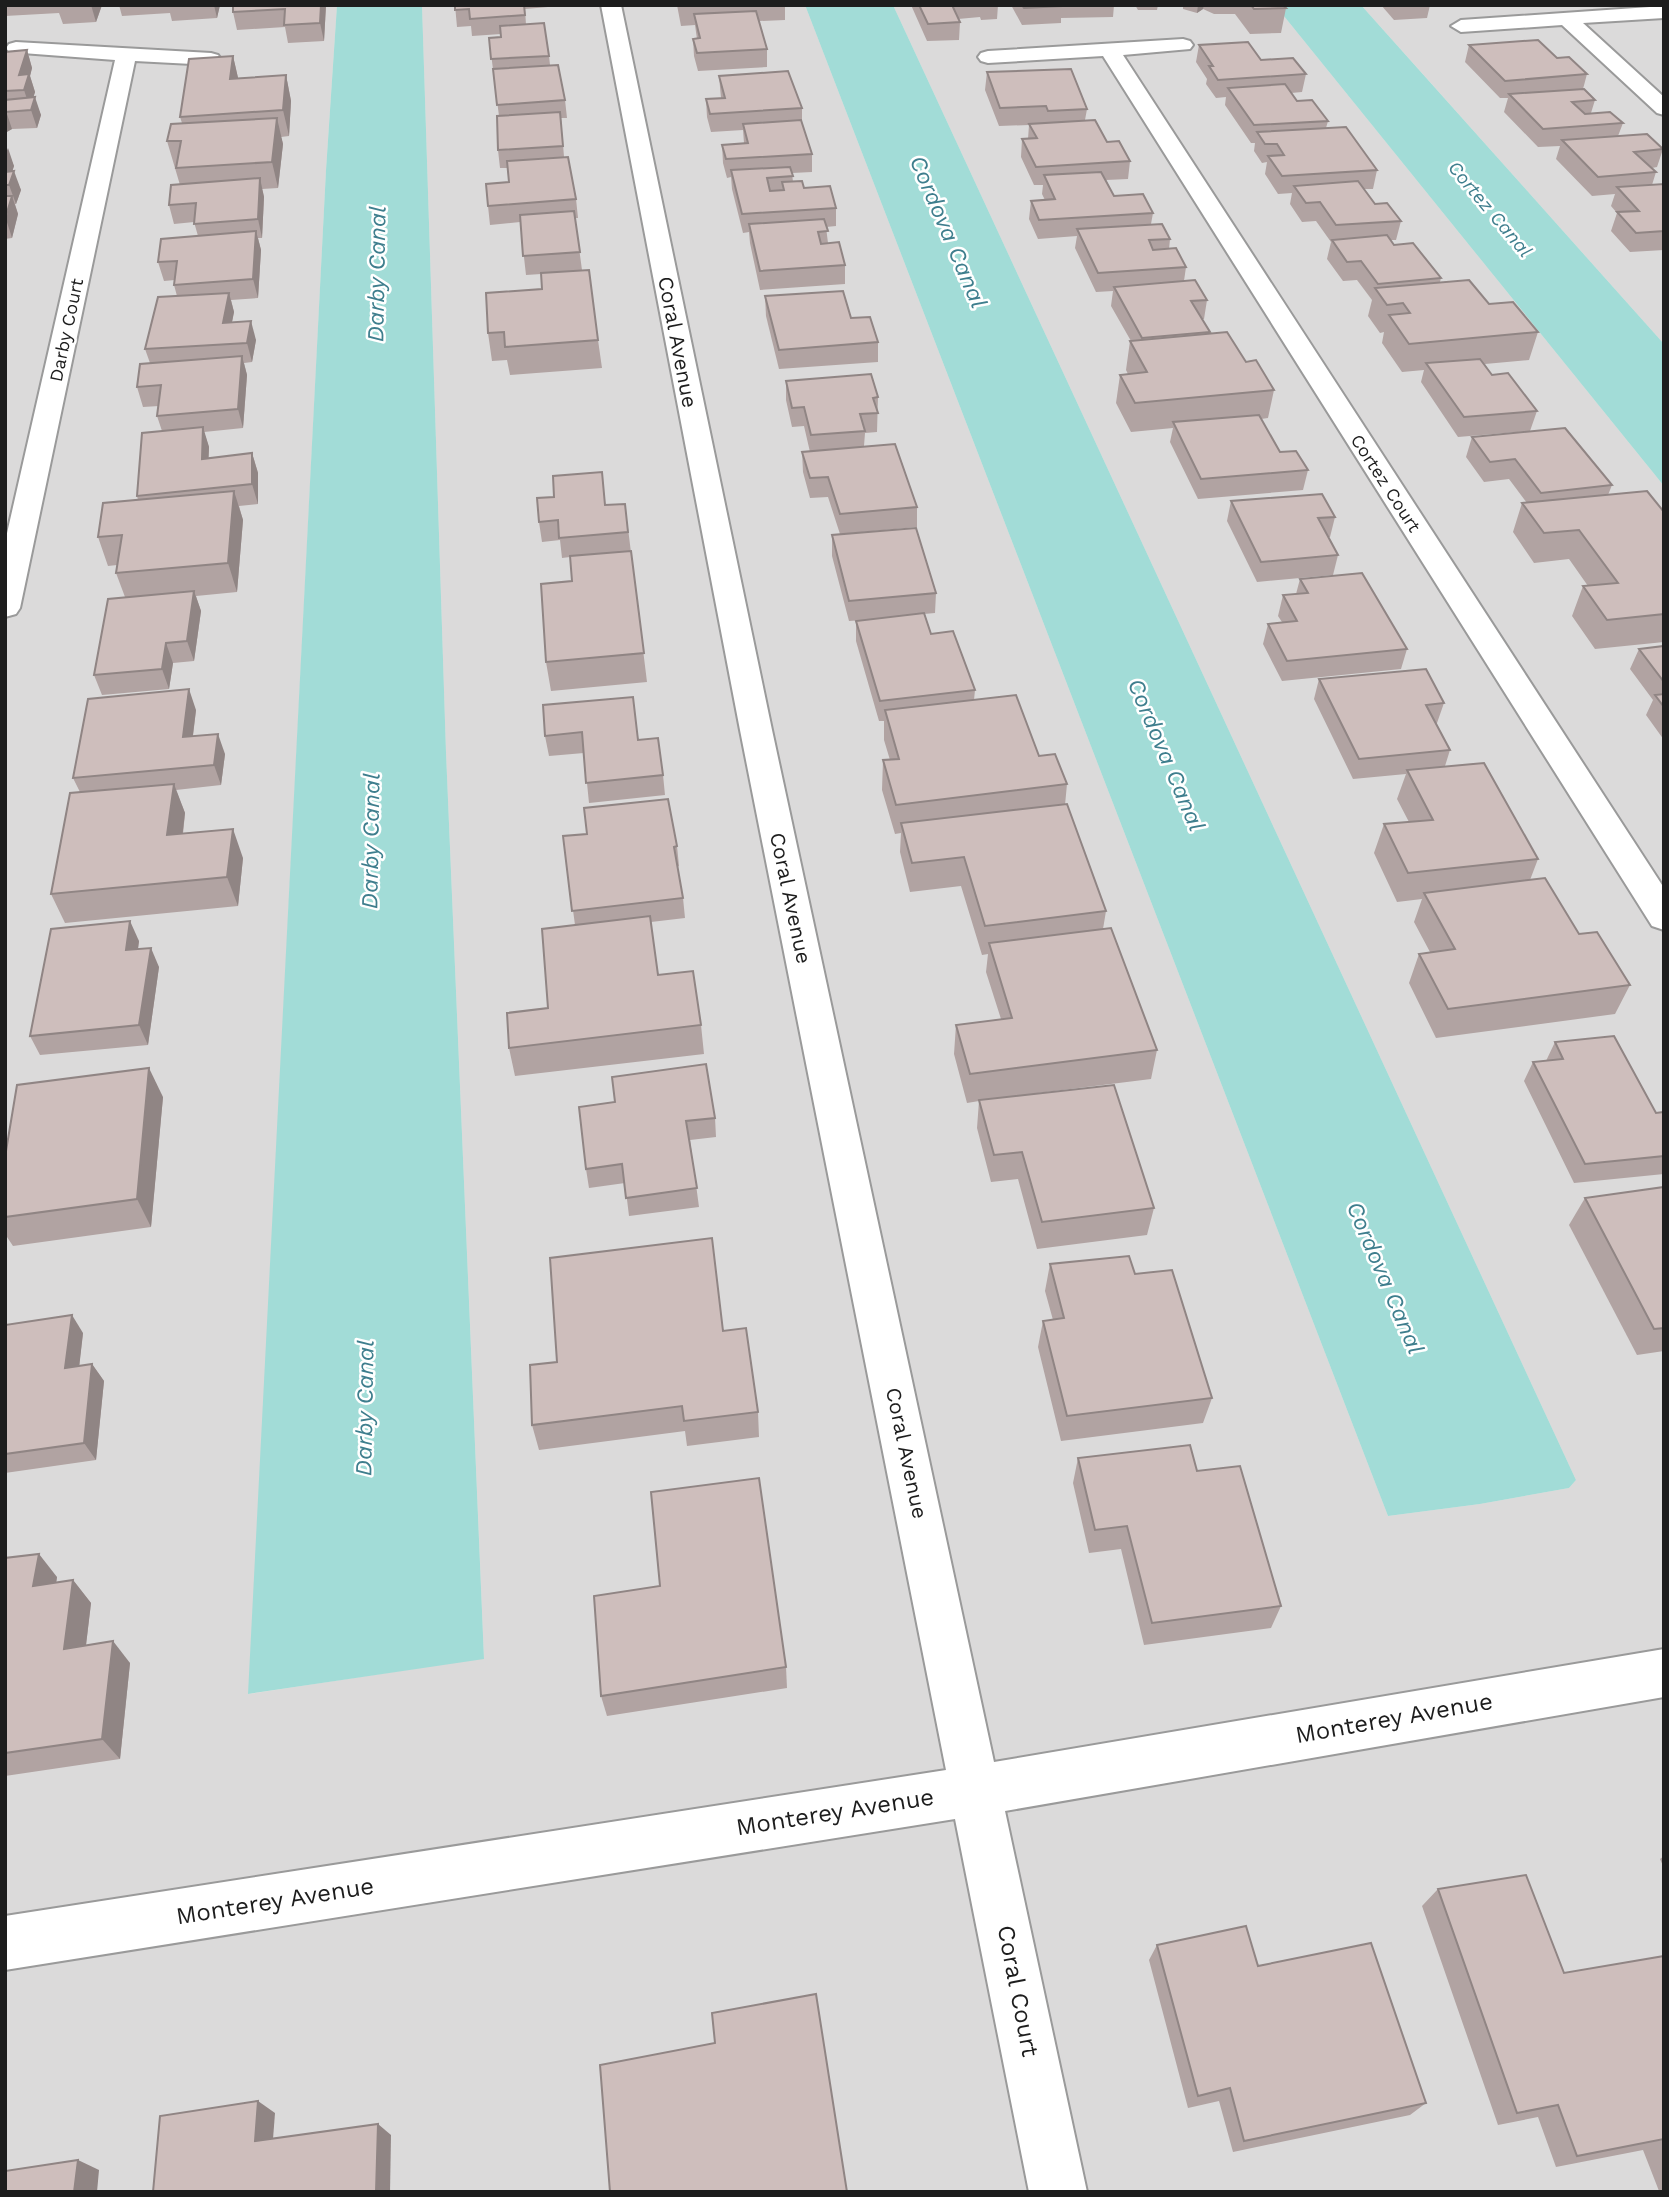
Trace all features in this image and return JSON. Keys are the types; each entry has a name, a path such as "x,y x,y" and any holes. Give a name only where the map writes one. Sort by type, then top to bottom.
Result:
{"street":[{"name":"Coral Avenue","path":"611,5 751,703 977,1790"},
{"path":"1461,26 1664,12"},
{"path":"1567,19 1664,109"},
{"path":"988,57 1183,45"},
{"path":"16,48 211,59"},
{"name":"Cortez Court","path":"1109,49 1664,917"},
{"name":"Darby Court","path":"5,608 127,53"},
{"name":"Monterey Avenue","path":"5,1944 977,1790 1664,1673"},
{"name":"Coral Court","path":"977,1790 1058,2192"}],"shaded area":[{"path":"5,5 337,5 326,170 249,1694 484,1658 446,752 422,5 805,5 1388,1516 1480,1504 1569,1488 1576,1480 893,5 1275,5 1664,486 1664,2192 5,2192"},
{"path":"1361,5 1664,5 1664,344 1422,73"}],"water":[{"name":"Darby Canal","path":"337,5 422,5 446,752 484,1659 248,1694 326,170"},
{"name":"Cordova Canal","path":"805,5 893,5 1576,1480 1569,1488 1480,1504 1388,1516"},
{"name":"Cortez Canal","path":"1275,5 1361,5 1664,344 1664,486"}],"building":[{"path":"233,5 321,5 320,23 284,25 285,9 233,12"},
{"path":"455,5 524,5 525,15 470,19 469,9 455,10"},
{"path":"919,5 952,5 960,22 928,24"},
{"path":"1022,5 1062,5 1062,6 1024,8"},
{"path":"1251,5 1283,5 1286,8 1254,9"},
{"path":"756,11 767,49 697,53 693,39 700,38 694,14"},
{"path":"544,23 549,56 491,59 489,38 501,37 500,26"},
{"path":"1538,40 1557,58 1569,57 1587,74 1505,81 1469,45"},
{"path":"1248,42 1261,60 1293,58 1306,74 1218,80 1209,66 1213,66 1199,45"},
{"path":"27,50 19,75 29,74 24,90 5,91 5,52"},
{"path":"233,56 230,79 286,75 283,110 180,117 189,59"},
{"path":"558,65 565,100 497,105 493,69"},
{"path":"1071,69 1087,109 1048,111 1046,106 1000,108 987,72"},
{"path":"788,71 802,108 710,114 706,99 725,98 719,76"},
{"path":"1285,84 1297,101 1312,100 1328,121 1254,125 1228,88"},
{"path":"1584,89 1595,100 1572,102 1585,114 1610,112 1623,123 1543,129 1509,94"},
{"path":"35,97 31,110 5,112 5,100"},
{"path":"560,112 563,146 498,150 497,116"},
{"path":"277,118 272,162 176,168 181,141 167,141 171,124"},
{"path":"801,120 812,154 726,159 722,145 748,143 743,124"},
{"path":"1095,120 1107,142 1119,141 1130,161 1036,167 1022,139 1037,138 1029,124"},
{"path":"1346,127 1377,170 1282,176 1268,156 1284,155 1277,144 1265,144 1257,132"},
{"path":"1647,134 1663,149 1634,152 1656,172 1598,177 1562,140"},
{"path":"568,157 576,199 488,206 486,184 509,182 507,161"},
{"path":"790,167 793,176 767,178 770,191 784,190 782,182 802,181 804,188 830,186 836,208 742,214 731,170"},
{"path":"14,171 9,185 5,185 5,172"},
{"path":"1101,172 1114,196 1143,194 1153,213 1039,220 1031,201 1055,199 1044,175"},
{"path":"260,178 258,219 194,224 196,203 169,205 171,185"},
{"path":"1358,181 1375,204 1387,203 1401,221 1336,225 1320,202 1306,203 1294,186"},
{"path":"1664,184 1664,231 1636,233 1617,212 1639,211 1617,187"},
{"path":"5,196 12,196 5,219"},
{"path":"574,211 580,252 523,256 520,215"},
{"path":"824,219 828,231 818,232 821,244 839,242 845,265 760,271 749,224"},
{"path":"1162,224 1170,239 1149,240 1153,250 1176,248 1186,267 1098,273 1077,229"},
{"path":"256,231 253,279 174,285 177,261 158,262 161,239"},
{"path":"1387,235 1394,245 1413,243 1441,278 1378,284 1361,261 1347,262 1332,240"},
{"path":"589,270 598,340 505,347 504,332 488,333 486,293 542,289 541,273"},
{"path":"1195,280 1207,300 1191,301 1210,332 1142,338 1114,287"},
{"path":"1469,280 1489,304 1513,302 1538,332 1409,344 1389,315 1410,313 1403,303 1387,305 1375,288"},
{"path":"843,291 851,318 870,317 878,342 779,350 765,296"},
{"path":"229,293 223,323 251,321 247,343 145,349 158,297"},
{"path":"1227,332 1246,362 1256,360 1274,390 1135,403 1120,375 1147,372 1130,341"},
{"path":"242,356 238,409 157,416 161,385 137,387 140,364"},
{"path":"1480,359 1492,375 1508,373 1537,411 1464,417 1426,363"},
{"path":"871,374 878,397 873,398 878,413 860,414 865,431 811,435 804,407 792,408 786,381"},
{"path":"1259,415 1280,452 1296,451 1308,470 1201,479 1173,422"},
{"path":"203,427 202,459 252,453 252,484 137,496 142,433"},
{"path":"1565,428 1612,485 1541,493 1515,459 1490,462 1472,437"},
{"path":"895,444 917,507 840,514 828,477 810,478 802,452"},
{"path":"602,472 605,505 625,504 628,532 559,538 558,520 539,522 537,498 554,497 553,476"},
{"path":"234,491 228,563 116,573 122,535 98,537 103,503"},
{"path":"1647,491 1664,512 1664,614 1607,620 1583,586 1618,583 1579,530 1544,533 1522,503"},
{"path":"1322,494 1335,517 1318,518 1338,555 1261,562 1231,501"},
{"path":"916,528 936,593 849,601 832,535"},
{"path":"631,551 644,653 546,662 541,584 572,581 570,556"},
{"path":"1362,573 1407,649 1287,661 1268,624 1297,621 1283,595 1308,593 1300,579"},
{"path":"194,591 187,641 166,643 162,669 94,675 108,599"},
{"path":"924,613 931,634 953,631 975,690 880,701 856,621"},
{"path":"1664,646 1664,682 1639,649"},
{"path":"1426,669 1444,703 1426,705 1450,750 1359,759 1319,679"},
{"path":"189,689 183,737 218,734 214,765 73,778 88,699"},
{"path":"1664,694 1664,707 1655,695"},
{"path":"1016,695 1039,756 1055,754 1067,784 896,805 883,760 899,759 885,710"},
{"path":"633,697 638,740 658,738 663,775 586,783 582,732 545,736 543,705"},
{"path":"1484,763 1538,859 1408,873 1384,824 1433,820 1407,770"},
{"path":"174,784 167,835 233,829 227,877 51,894 70,793"},
{"path":"668,799 683,898 572,911 563,836 587,834 584,808"},
{"path":"1067,804 1106,911 985,926 964,857 912,863 901,823"},
{"path":"1545,878 1579,934 1597,932 1630,985 1448,1009 1419,954 1455,949 1424,893"},
{"path":"650,916 658,975 693,971 701,1025 509,1048 507,1013 548,1008 542,929"},
{"path":"130,921 126,950 151,948 139,1025 30,1036 51,929"},
{"path":"1111,928 1157,1050 970,1074 956,1025 1012,1018 989,943"},
{"path":"1614,1036 1656,1113 1664,1112 1664,1156 1585,1164 1533,1062 1563,1059 1555,1042"},
{"path":"706,1064 715,1118 686,1121 697,1188 626,1198 622,1164 586,1169 579,1107 615,1102 612,1077"},
{"path":"149,1068 137,1199 5,1217 5,1157 17,1085"},
{"path":"1114,1085 1154,1208 1042,1222 1022,1152 994,1155 979,1100"},
{"path":"1664,1187 1664,1328 1654,1329 1585,1198"},
{"path":"712,1238 723,1331 746,1328 758,1412 684,1421 682,1406 532,1425 530,1365 557,1362 550,1258"},
{"path":"1129,1256 1135,1274 1172,1270 1212,1398 1067,1416 1043,1321 1064,1318 1050,1264"},
{"path":"72,1315 65,1368 92,1364 84,1443 5,1454 5,1325"},
{"path":"1190,1445 1197,1471 1240,1466 1281,1606 1152,1623 1127,1526 1095,1530 1078,1458"},
{"path":"759,1478 786,1667 601,1696 594,1596 660,1586 651,1492"},
{"path":"39,1554 33,1586 73,1580 64,1649 113,1641 102,1739 5,1753 5,1558"},
{"path":"1526,1875 1564,1973 1664,1956 1664,2139 1577,2156 1558,2105 1517,2113 1438,1889"},
{"path":"1246,1926 1258,1966 1371,1943 1426,2103 1244,2141 1230,2088 1198,2096 1157,1945"},
{"path":"816,1994 847,2192 610,2192 600,2065 715,2043 712,2013"},
{"path":"258,2101 255,2141 378,2124 376,2192 153,2192 160,2116"},
{"path":"78,2160 74,2192 5,2192 5,2171"}]}
